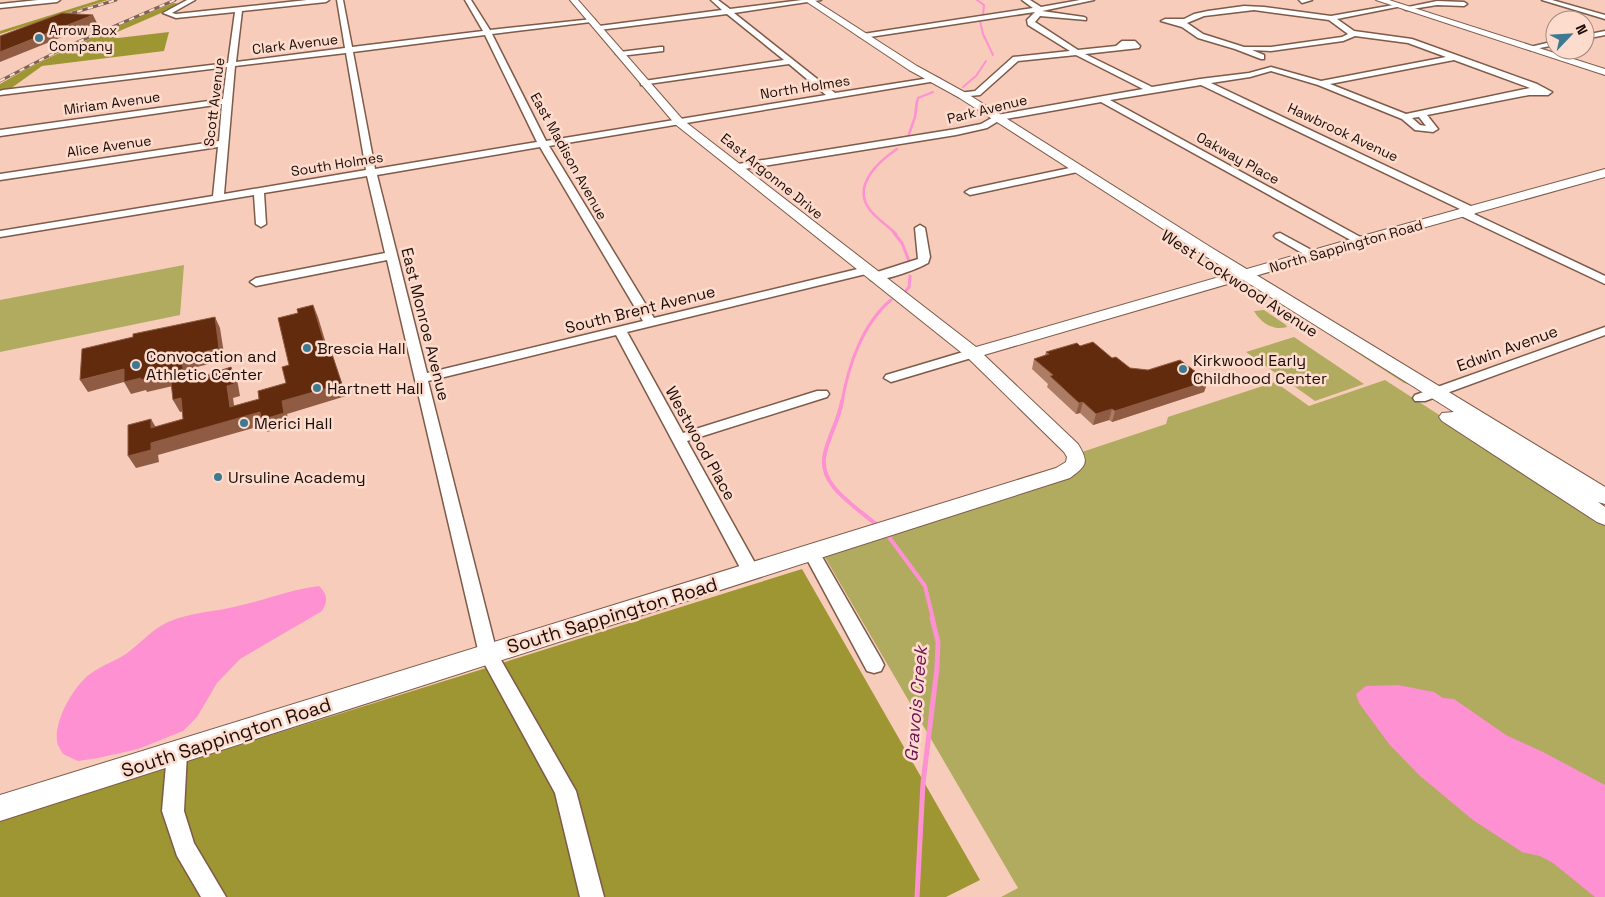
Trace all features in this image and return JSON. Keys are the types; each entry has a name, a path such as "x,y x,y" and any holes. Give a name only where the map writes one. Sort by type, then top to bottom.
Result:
{"main road":[{"path":"812,0 931,80"},
{"name":"West Lockwood Avenue","path":"931,80 962,95 993,120"},
{"name":"West Lockwood Avenue","path":"931,80 1428,395 1605,497"},
{"name":"West Lockwood Avenue","path":"1428,395 1605,517"}],"street":[{"path":"0,6 57,0"},
{"path":"192,0 166,13 176,16 326,0"},
{"name":"East Monroe Avenue","path":"340,0 371,172 488,654 565,791 592,897"},
{"name":"East Madison Avenue","path":"468,0 487,32 543,144 650,323"},
{"name":"East Argonne Drive","path":"574,0 679,122 738,167 870,274 973,353"},
{"path":"714,0 833,96"},
{"name":"Clark Avenue","path":"3,94 487,32 728,12 812,0"},
{"path":"1025,0 1038,12 1084,19"},
{"path":"863,36 1038,12 1091,0"},
{"path":"1380,0 1605,72"},
{"path":"1545,0 1605,17"},
{"path":"1422,115 1433,129 1418,128 1405,117 1321,83 1271,69 1261,58 1238,47 1198,34 1185,23 1200,14 1246,8 1334,20 1401,6 1437,3 1464,4"},
{"name":"Scott Avenue","path":"218,198 227,101 240,10"},
{"path":"1030,22 1038,12"},
{"path":"1014,14 1078,53 1151,90"},
{"path":"1334,20 1352,33 1410,41 1532,89 1422,115 1405,117"},
{"path":"1238,47 1271,49 1331,42 1351,36 1352,33"},
{"path":"1530,48 1545,45"},
{"path":"1002,59 1014,61 1119,47"},
{"path":"620,54 660,49"},
{"path":"1261,58 1260,55 1271,49"},
{"path":"1321,83 1454,58"},
{"path":"962,95 977,93 1014,61"},
{"path":"644,83 790,62"},
{"name":"Park Avenue","path":"738,167 803,155 956,132 984,126 993,120 1200,81 1250,75 1271,69"},
{"name":"North Holmes","path":"679,122 931,80"},
{"name":"Hawbrook Avenue","path":"1200,81 1605,280"},
{"name":"Oakway Place","path":"1102,99 1360,241"},
{"name":"Miriam Avenue","path":"0,133 227,101"},
{"name":"South Holmes","path":"0,234 679,122"},
{"name":"Alice Avenue","path":"0,176 222,144"},
{"path":"970,192 1072,170"},
{"name":"North Sappington Road","path":"973,353 1360,241 1605,173"},
{"path":"259,190 261,224"},
{"name":"South Brent Avenue","path":"422,378 650,323 917,265 924,261 925,256 920,242 920,228"},
{"path":"1280,236 1314,255"},
{"path":"256,282 392,255"},
{"name":"Westwood Place","path":"620,331 752,572"},
{"name":"Edwin Avenue","path":"1428,395 1605,331"},
{"path":"891,378 973,353"},
{"name":"South Sappington Road","path":"0,808 1063,473 1075,465 1076,457 1071,448 973,353"},
{"path":"679,439 822,394"},
{"path":"811,552 874,665"},
{"path":"177,753 173,811 185,848 214,897"}],"shaded area":[{"path":"99,0 108,0 0,34 0,31"},
{"path":"173,3 182,4 108,36 118,38 169,32 164,51 42,66 6,92 0,93 0,84 42,61"},
{"path":"184,265 180,315 0,352 0,300"},
{"path":"1253,283 1415,386 1404,383 1250,284"},
{"path":"1264,310 1287,327 1272,327 1260,319 1254,311"},
{"path":"1294,337 1364,384 1315,401 1246,352"},
{"path":"1385,380 1605,522 1605,897 1001,897 1018,888 823,554 1082,468 1085,464 1082,452 1166,424 1168,417 1275,382 1309,406"},
{"path":"802,569 980,880 946,897 0,897 0,820"},
{"path":"319,586 326,598 322,611 240,659 217,683 197,717 183,731 138,749 98,758 78,761 63,754 57,743 59,723 67,703 79,684 93,672 126,654 156,629 185,616 248,604"},
{"path":"1398,685 1434,692 1443,698 1454,699 1506,735 1545,753 1605,785 1605,897 1595,897 1553,863 1540,856 1522,852 1473,820 1419,775 1389,744 1359,703 1356,694 1366,686"}],"building":[{"path":"62,13 93,15 0,52 0,36"},
{"path":"313,305 328,355 332,354 342,384 282,401 284,413 261,420 260,412 151,443 151,450 128,456 128,425 151,419 151,428 183,419 181,398 173,400 170,373 124,382 124,369 80,380 82,349 133,337 133,334 215,317 219,348 182,358 184,379 188,378 188,381 231,367 234,384 227,386 230,407 259,399 258,391 286,383 282,367 289,365 278,318 298,313 297,309"},
{"name":"Kirkwood Early Childhood Center","path":"1093,342 1112,358 1116,357 1130,368 1148,370 1180,360 1208,381 1115,411 1112,409 1096,414 1083,402 1079,403 1050,376 1053,375 1034,359 1049,354 1046,352 1077,343 1080,346"}],"waterway":[{"name":"Gravois Creek","path":"977,0 984,5 983,15"},
{"name":"Gravois Creek","path":"980,21 983,34 993,55"},
{"name":"Gravois Creek","path":"963,87 976,76 986,61"},
{"name":"Gravois Creek","path":"917,103 918,98 933,92"},
{"name":"Gravois Creek","path":"908,137 915,117 917,101"},
{"name":"Gravois Creek","path":"896,234 870,210 865,201 864,192 865,183 876,167 897,149"},
{"name":"Gravois Creek","path":"894,233 902,243 909,261"},
{"name":"Gravois Creek","path":"906,291 909,287 910,276"},
{"name":"Gravois Creek","path":"842,402 852,361 864,334 872,321 891,300"},
{"name":"Gravois Creek","path":"842,401 825,453 824,465 827,476 841,495 879,527"},
{"name":"Gravois Creek","path":"886,533 925,586 933,619"},
{"name":"Gravois Creek","path":"917,897 923,783 937,668 938,642 932,618"}],"railway":[{"path":"56,18 116,0"},
{"path":"0,81 64,48 175,0"}],"place":[{"name":"Arrow Box Company","path":"39,38"},
{"name":"Brescia Hall","path":"307,348"},
{"name":"Convocation and Athletic Center","path":"136,365"},
{"name":"Kirkwood Early Childhood Center","path":"1183,369"},
{"name":"Hartnett Hall","path":"317,388"},
{"name":"Merici Hall","path":"244,423"},
{"name":"Ursuline Academy","path":"218,477"}]}
